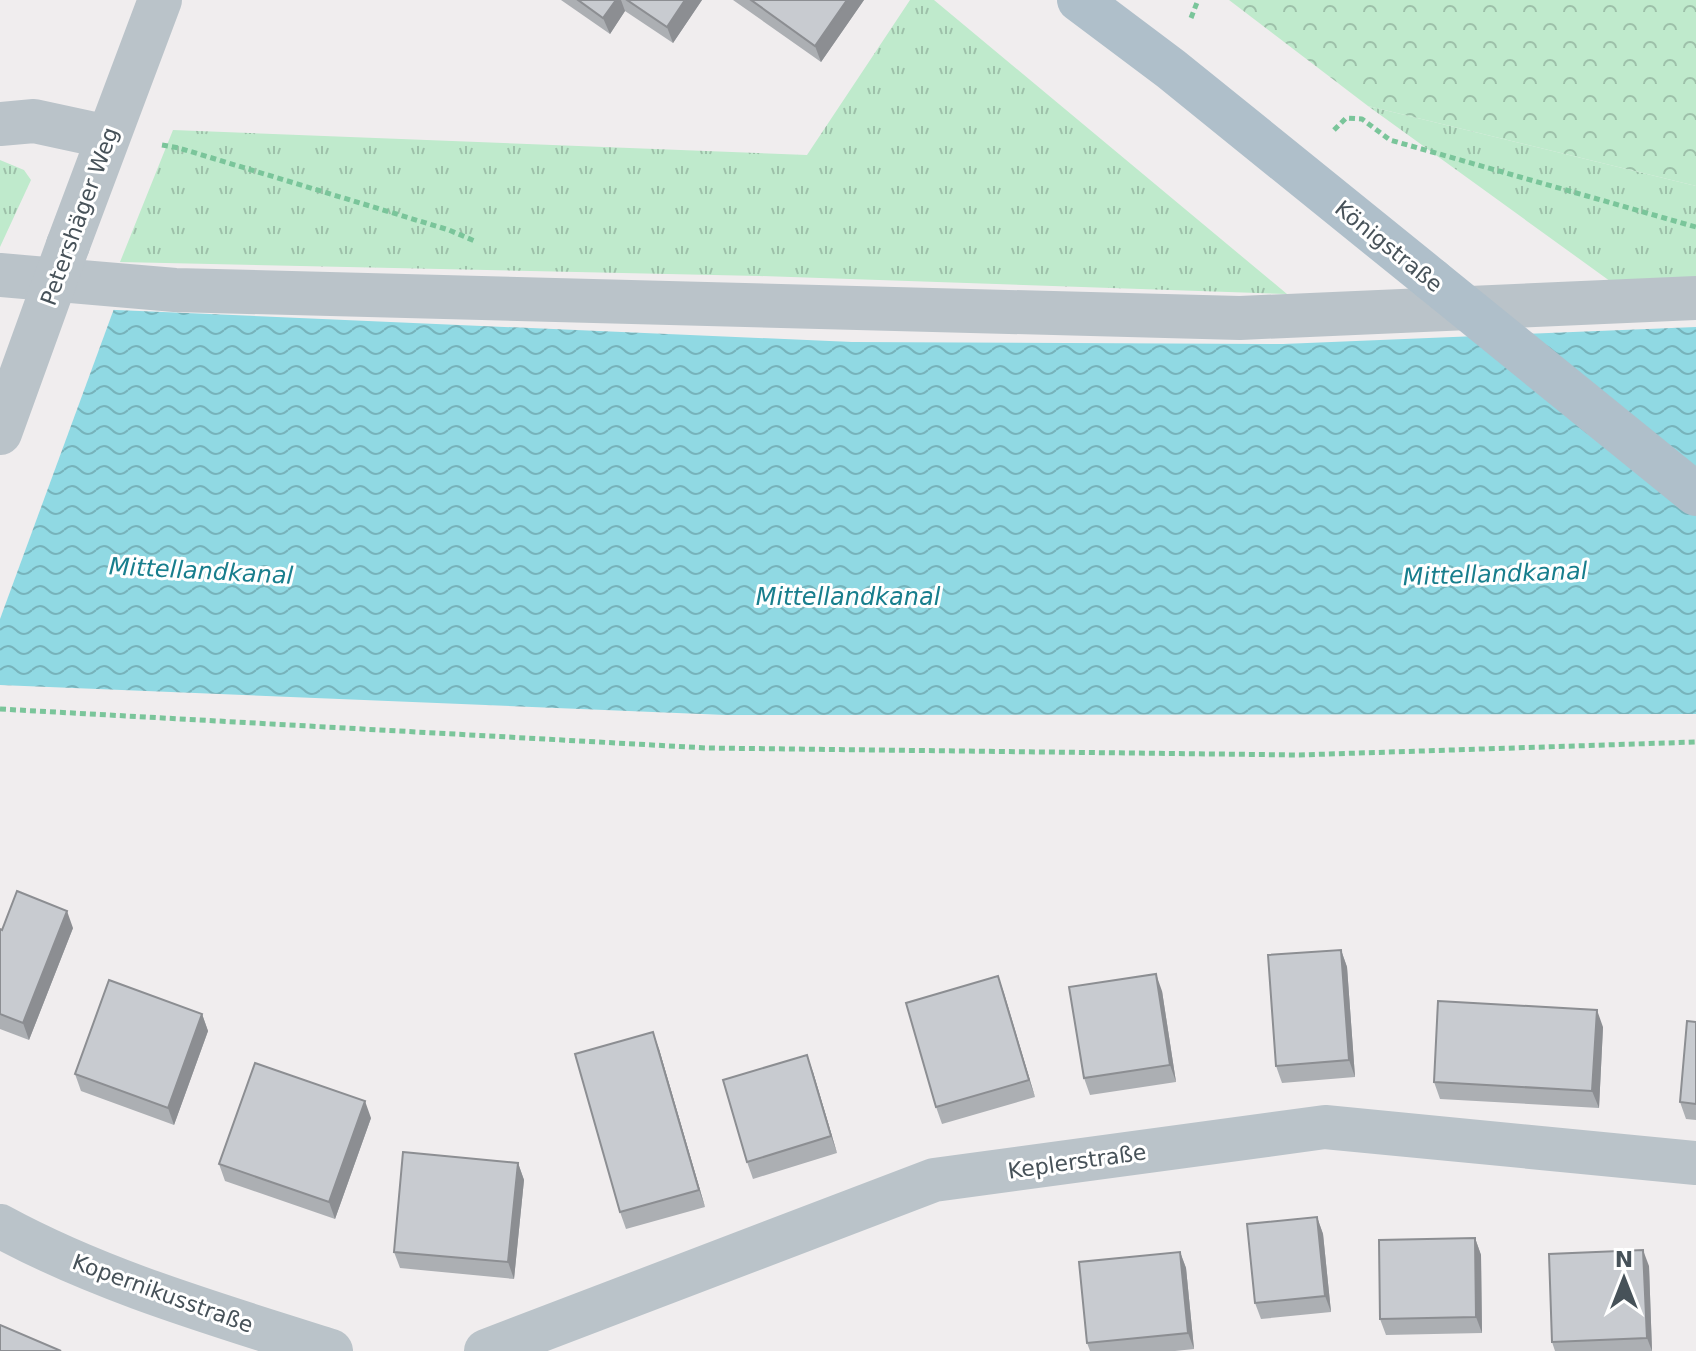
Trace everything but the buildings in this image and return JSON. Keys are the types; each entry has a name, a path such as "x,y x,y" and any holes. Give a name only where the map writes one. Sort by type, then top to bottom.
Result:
{"main road":[{"name":"Königstraße","path":"1079,0 1171,69 1696,494"}],"street":[{"name":"Petershäger Weg","path":"0,433 160,0"},
{"path":"0,124 34,121 108,137"},
{"path":"0,275 175,290 1240,318 1696,298"},
{"name":"Keplerstraße","path":"486,1351 934,1180 1325,1127 1696,1163"},
{"name":"Kopernikusstraße","path":"0,1226 47,1251 207,1311 331,1351"}],"path":[{"path":"1295,171 1346,118 1362,119 1390,140 1696,227"},
{"path":"108,137 179,148 449,230 488,247"},
{"path":"0,709 707,748 1299,755 1696,742"}],"green space":[{"path":"910,0 934,0 1287,294 759,276 120,262 173,130 807,155"},
{"path":"1229,0 1696,0 1696,186 1368,106"},
{"path":"1368,106 1696,186 1696,277 1614,284"},
{"path":"0,160 24,170 31,180 0,247"}],"water":[{"name":"Mittellandkanal","path":"0,305 852,342 1283,344 1696,327 1696,714 725,715 0,685"}],"pier":[{"path":"0,301 115,306 0,619"}]}
